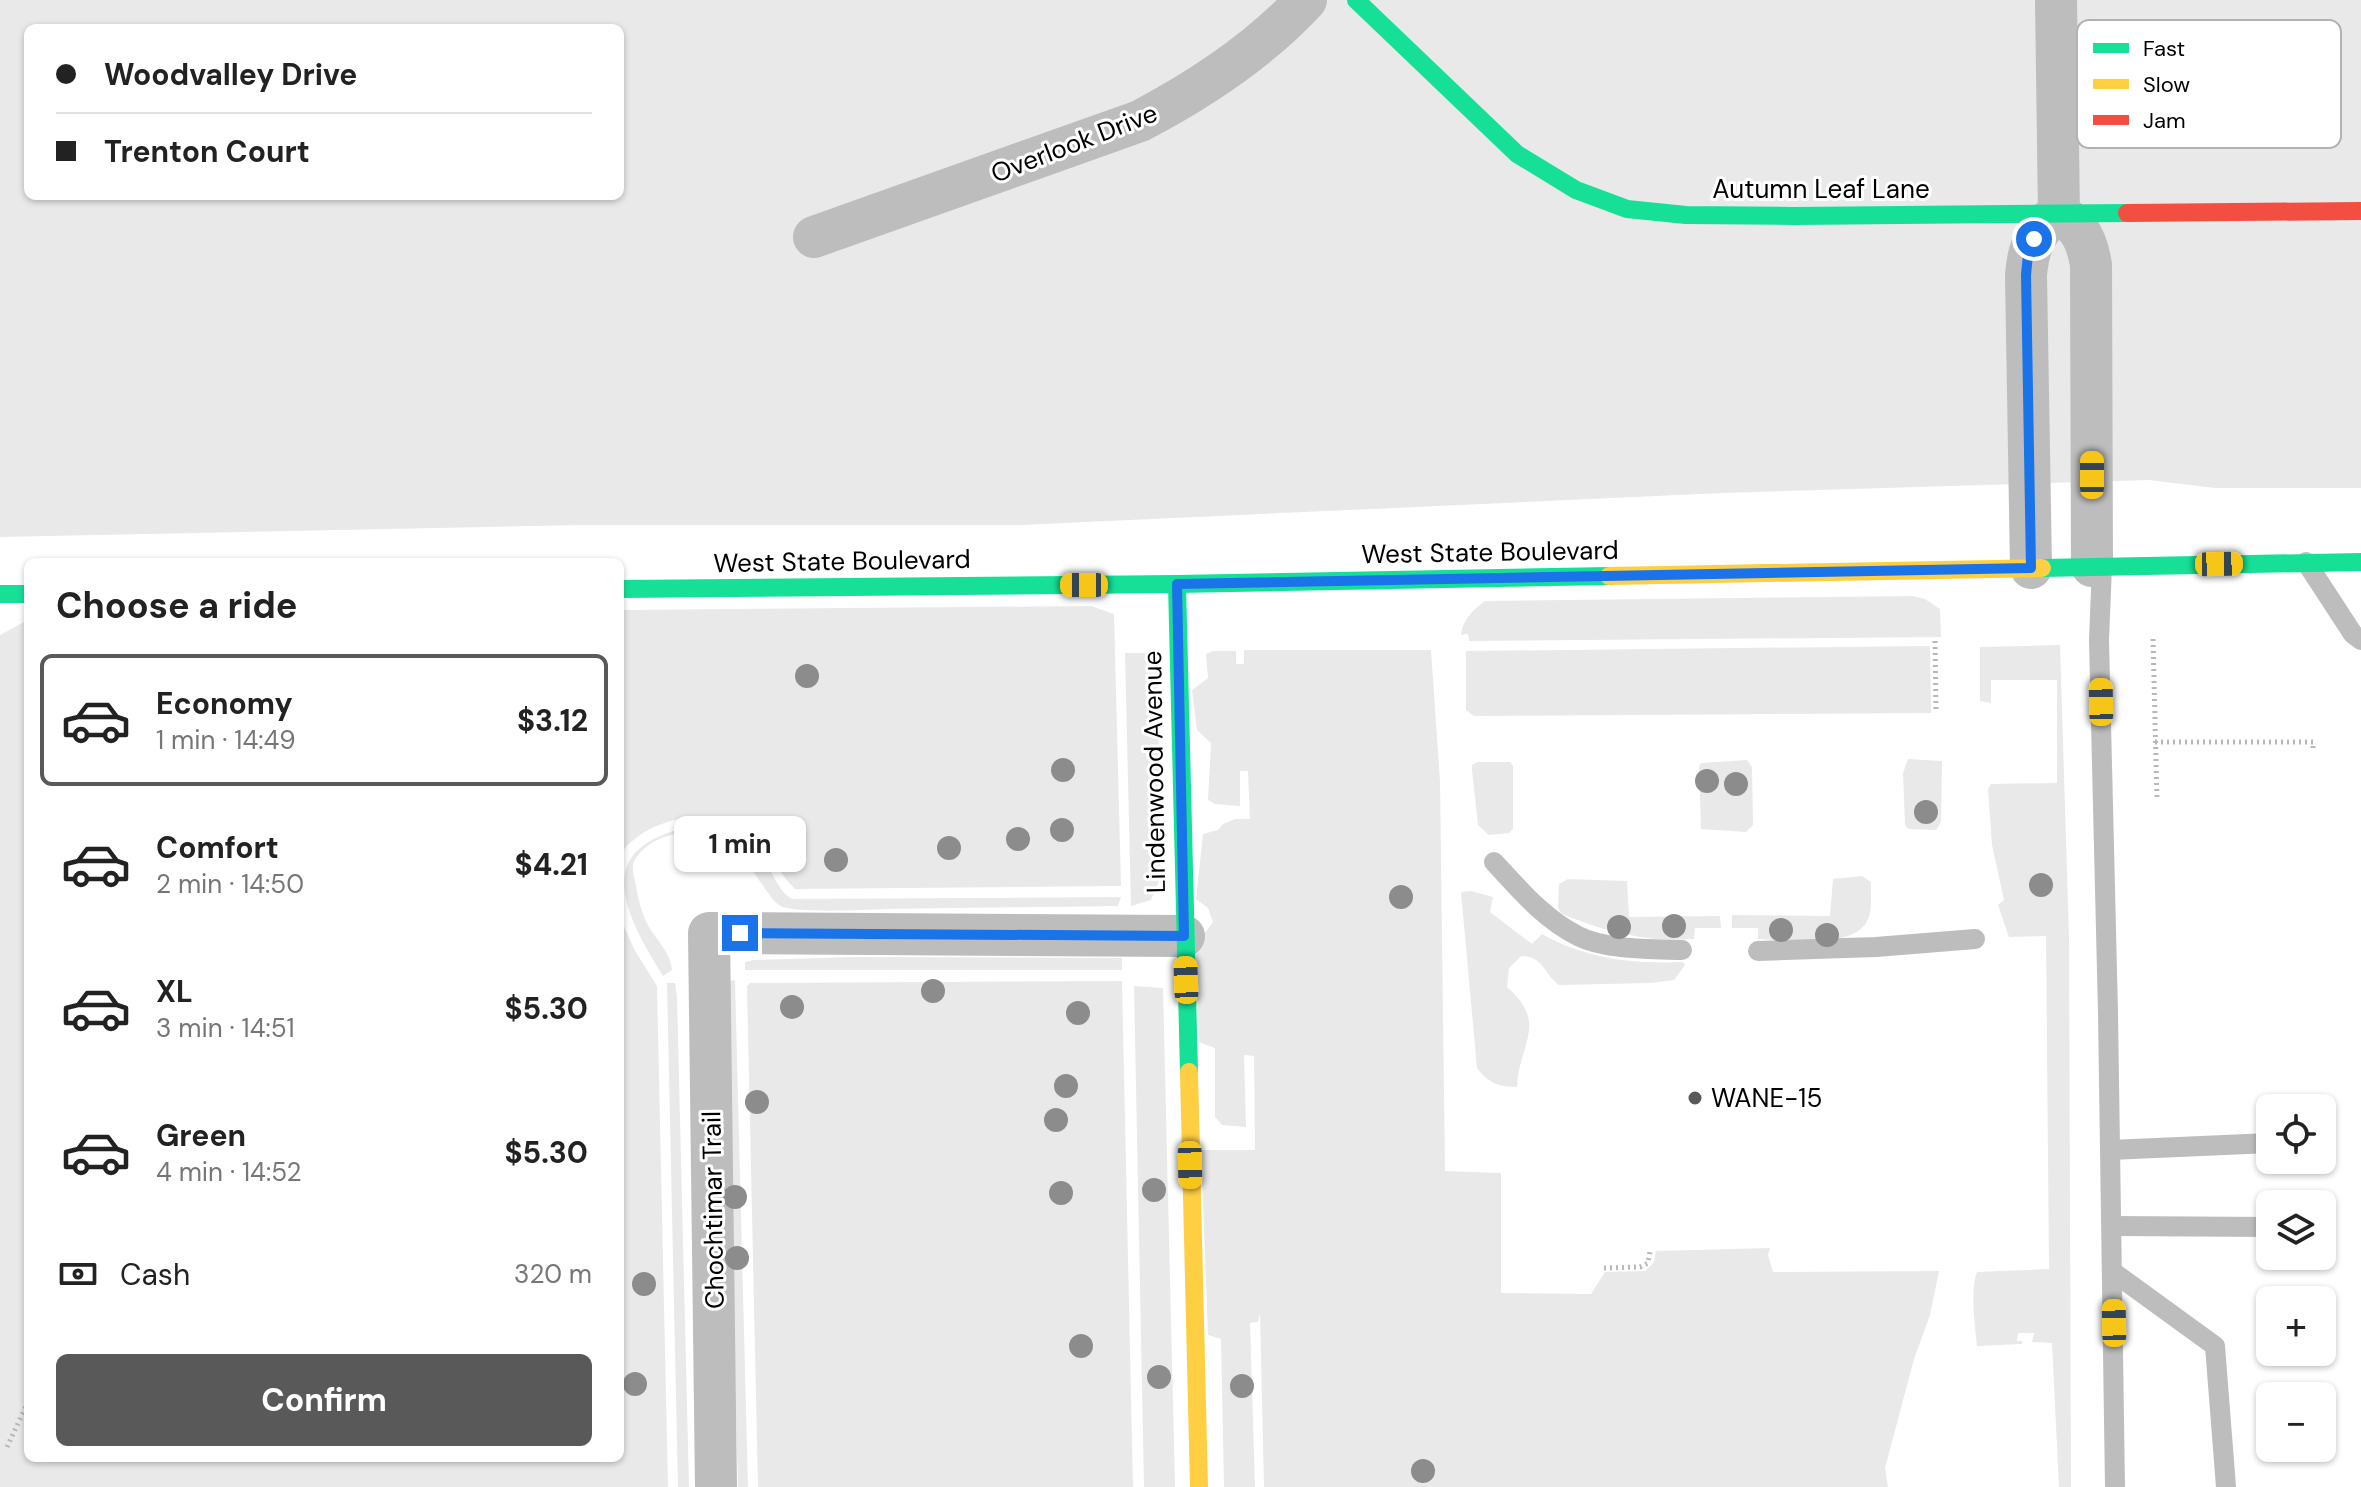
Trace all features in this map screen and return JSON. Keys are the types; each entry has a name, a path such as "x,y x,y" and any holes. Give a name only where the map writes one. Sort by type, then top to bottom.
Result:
{"street":[{"name":"Overlook Drive","path":"814,237 1140,121 1189,96 1242,59 1306,0"},
{"name":"Autumn Leaf Lane","path":"1356,0 1517,154 1576,190 1627,209 1686,215 2361,211"},
{"path":"2056,0 2059,215"},
{"path":"2059,215 2068,219 2081,234 2091,265 2097,566"},
{"path":"2031,568 2026,275 2028,254 2034,239 2043,226 2059,215"},
{"name":"West State Boulevard","path":"624,589 1177,584 2361,562"},
{"name":"Lindenwood Avenue","path":"1177,584 1199,1487"},
{"path":"0,594 24,594"},
{"name":"Chochtimar Trail","path":"716,1487 709,933 1184,936"}],"lane":[{"path":"2306,562 2353,634 2361,640"},
{"path":"2097,566 2115,1487"},
{"path":"1494,862 1536,908 1580,937 1630,949 1682,950"},
{"path":"1758,951 1876,947 1975,939"},
{"path":"2110,1150 2256,1144"},
{"path":"2112,1226 2256,1227"},
{"path":"2113,1272 2215,1346 2226,1487"}],"path":[{"path":"2153,639 2157,801"},
{"path":"1935,641 1936,710"},
{"path":"2155,742 2313,742 2313,751"},
{"path":"1604,1268 1640,1267 1648,1263 1650,1251"},
{"path":"7,1447 24,1411"}],"shaded area":[{"path":"0,0 2361,0 2361,488 2215,488 2149,480 1722,493 1020,525 579,525 0,537"},
{"path":"1913,596 1925,599 1940,609 1941,637 1469,641 1468,634 1461,635 1469,615 1485,601"},
{"path":"1091,606 1114,614 1121,886 795,889 749,831 734,822 717,818 680,819 662,824 645,832 624,850 624,610"},
{"path":"24,622 24,1462 624,1462 624,926 657,986 668,1487 0,1487 0,635"},
{"path":"2060,645 2069,937 2071,1487 2059,1487 2052,1343 2032,1342 2034,1333 2018,1333 2017,1341 2022,1341 2022,1344 1977,1346 1973,1298 1977,1272 2049,1269 2046,936 2009,937 1998,905 2004,900 1992,845 1988,789 1991,784 2057,783 2057,680 1991,680 1991,703 1980,701 1980,647"},
{"path":"1930,646 1931,713 1474,716 1466,710 1466,651"},
{"path":"1244,650 1431,650 1440,781 1445,1171 1501,1173 1501,1293 1591,1294 1605,1272 1645,1271 1654,1262 1656,1251 1770,1248 1768,1255 1773,1272 1939,1271 1930,1315 1914,1359 1885,1468 1888,1487 1264,1487 1260,1313 1258,1322 1250,1323 1255,1487 1224,1487 1221,1339 1208,1335 1201,1150 1255,1150 1254,1056 1244,1055 1246,1127 1222,1125 1215,1117 1215,1048 1199,1042 1195,946 1213,922 1208,908 1196,899 1203,834 1218,830 1235,819 1250,819 1248,771 1240,771 1240,806 1215,804 1208,800 1211,743 1197,730 1192,690 1208,678 1206,654 1236,651 1236,664 1244,664"},
{"path":"1125,653 1157,653 1161,876 1151,900 1131,906"},
{"path":"1908,759 1942,761 1941,822 1936,830 1908,829 1905,825 1903,773"},
{"path":"1747,760 1752,767 1753,825 1746,832 1701,829 1701,763"},
{"path":"1478,762 1510,762 1513,766 1513,829 1509,833 1489,835 1478,825 1472,765"},
{"path":"685,827 728,832 747,842 763,858 779,886 792,899 1121,897 1118,906 792,909 775,902 731,844 709,833 677,834 649,845 636,858 633,866 644,916 671,964 672,970 663,976 631,915 624,881 627,865 641,847 659,836"},
{"path":"1862,876 1871,882 1870,915 1861,929 1850,935 1819,941 1758,939 1758,928 1732,928 1732,915 1830,916 1833,879"},
{"path":"1568,879 1627,881 1629,917 1720,916 1721,928 1695,928 1694,939 1677,940 1643,937 1594,926 1562,914 1558,908 1559,884"},
{"path":"1471,891 1493,897 1490,912 1532,944 1542,934 1576,949 1610,958 1683,962 1685,965 1674,980 1559,985 1539,962 1521,956 1509,968 1507,987 1527,1012 1528,1034 1517,1087 1499,1085 1477,1068 1461,892"},
{"path":"854,957 1122,958 1122,970 745,970 745,962 754,960"},
{"path":"735,980 748,1487 738,1487 725,982"},
{"path":"1122,981 1133,1487 758,1487 747,986 750,983"},
{"path":"667,983 675,983 677,997 689,1487 678,1487"},
{"path":"1134,986 1163,988 1175,1487 1144,1487"}],"traffic: fast":[{"path":"1356,0 1517,154 1576,190 1627,209 1686,215 1794,216 2127,213"},
{"path":"2042,568 2361,562"},
{"path":"624,589 1609,576"},
{"path":"1177,584 1189,1072"},
{"path":"0,594 24,594"}],"traffic: slow":[{"path":"1609,576 2042,568"},
{"path":"1189,1072 1199,1487"}],"traffic: jam":[{"path":"2127,213 2361,211"}],"place":[{"name":"WANE-15","path":"1695,1098"}],"route":[{"path":"740,933 1184,936 1177,584 2031,568 2026,275 2028,254 2034,239"}]}
